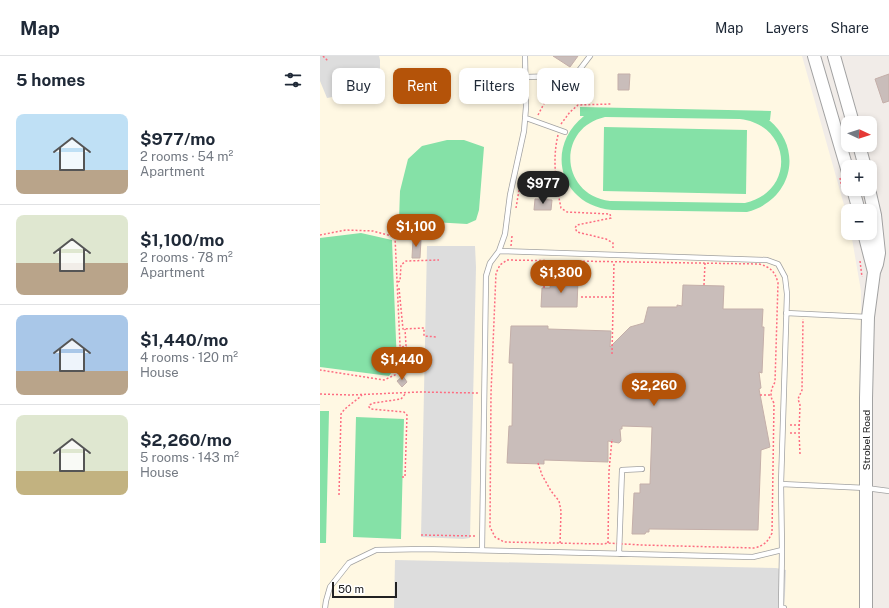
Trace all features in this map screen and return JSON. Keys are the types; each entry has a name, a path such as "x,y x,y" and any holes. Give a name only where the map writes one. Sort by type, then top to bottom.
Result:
{"street":[{"path":"814,56 844,160"},
{"path":"834,56 851,116"},
{"name":"Strobel Road","path":"866,608 866,398 868,317 874,272 879,253 871,196"},
{"name":"Strobel Road","path":"866,240 874,272"}],"lane":[{"path":"524,56 525,68"},
{"path":"581,68 590,56"},
{"path":"482,550 486,276 490,262 499,252 505,234 510,195 526,118 526,104"},
{"path":"526,118 566,132"},
{"path":"499,252 767,260 778,264 785,277 787,294 781,484 781,608 784,608"},
{"path":"786,313 868,317"},
{"path":"619,554 622,470 642,469"},
{"path":"781,484 866,488 889,491"},
{"path":"325,608 330,587 349,563 376,550 482,550 753,557 782,550"}],"path":[{"path":"323,56 328,61"},
{"path":"535,121 544,104"},
{"path":"611,104 578,105 570,112 560,125 555,164 557,188 561,208 566,212 610,214 611,218 577,225 575,228 577,232 606,239 613,243 614,255"},
{"path":"515,212 520,182"},
{"path":"320,235 346,230 373,230 395,237 401,347 401,367 397,374 384,380 320,370"},
{"path":"510,252 512,233"},
{"path":"859,256 862,278"},
{"path":"401,347 406,346 405,329 402,327 398,282 400,281 401,265 406,260 439,260"},
{"path":"421,536 495,537 504,542 560,544 619,543 755,548 762,545 768,540 772,533 774,403 771,399 771,388 775,382 778,283 776,275 768,266 759,264 545,260 506,260 500,265 496,273 491,394 490,527 495,537"},
{"path":"544,288 545,260"},
{"path":"612,354 614,262"},
{"path":"704,263 704,285"},
{"path":"581,297 613,297"},
{"path":"800,454 800,405 798,399 802,390 803,314"},
{"path":"405,329 424,328 424,336 437,337"},
{"path":"402,477 405,476 406,416 404,412 371,409 369,408 369,404 401,399 406,393"},
{"path":"320,394 491,394"},
{"path":"760,394 771,395"},
{"path":"338,495 341,414 344,408 356,401 362,395"},
{"path":"608,543 609,471 612,439"},
{"path":"538,464 542,476 559,501 561,511 560,544"}],"shaded area":[{"path":"320,56 802,56 844,204 841,204 841,240 852,240 861,291 860,608 320,608"},
{"path":"320,56 379,56 380,68 332,68 332,97 327,98 320,81"},
{"path":"427,246 475,246 476,267 470,538 463,539 421,537"},
{"path":"395,560 776,568 786,570 784,608 394,608"}],"green space":[{"path":"580,107 771,111 769,120 780,132 787,145 789,159 788,173 783,186 774,197 762,206 747,212 612,210 594,206 580,198 570,186 564,173 562,158 564,143 572,129 584,116 580,116","holes":["605,117 740,119 757,124 770,133 778,145 781,159 780,173 773,186 762,196 745,203 610,201 593,196 581,187 574,175 570,161 572,147 578,134 589,124"]},
{"path":"604,127 747,130 746,194 603,191"},
{"path":"447,140 464,140 484,147 479,210 476,220 467,224 399,220 400,191 408,159 422,146"},
{"path":"361,233 392,240 397,365 389,376 320,367 320,238"},
{"path":"320,411 329,411 326,543 320,543"},
{"path":"356,417 404,419 401,539 353,537"}],"building":[{"path":"553,56 578,56 570,67"},
{"path":"618,74 630,74 629,90 618,90"},
{"path":"889,74 889,101 883,103 875,79"},
{"path":"535,199 552,200 551,210 534,210"},
{"path":"413,239 421,239 420,258 412,258"},
{"path":"551,280 578,280 577,307 541,307 542,288 550,288"},
{"path":"683,285 724,286 723,309 763,309 762,327 764,327 762,373 759,372 761,388 759,389 770,447 761,450 758,530 649,529 649,532 646,532 645,534 632,534 634,493 640,493 640,484 650,484 652,427 622,426 622,429 620,429 621,441 619,443 608,441 608,462 544,460 544,464 507,463 509,426 512,426 513,363 509,363 511,326 548,326 548,329 611,331 610,347 630,327 644,323 648,307 682,306"},
{"path":"403,376 407,382 402,387 397,381"}]}
